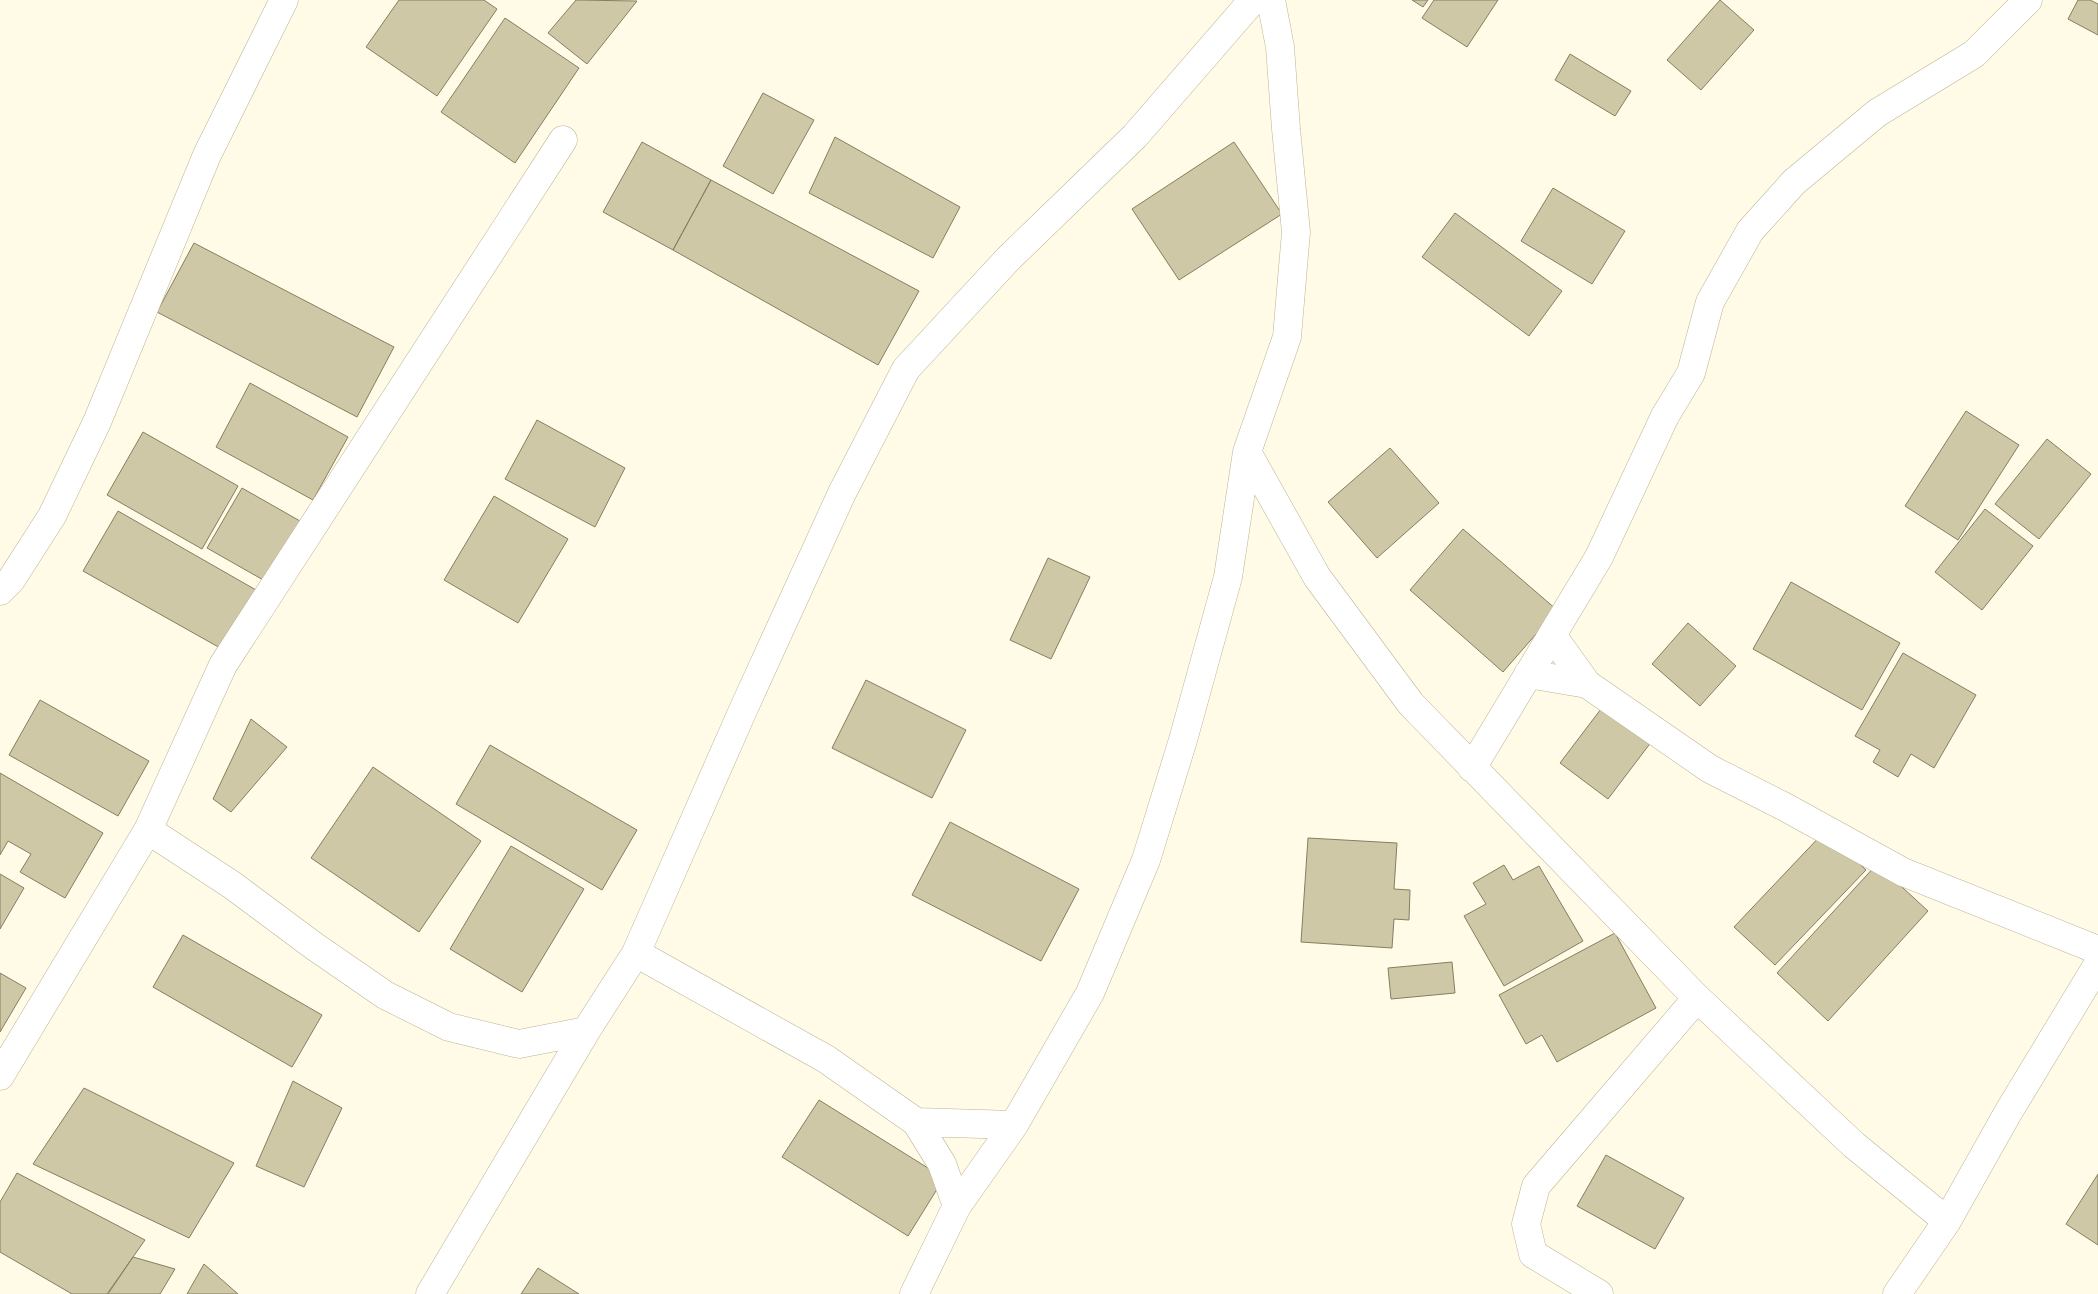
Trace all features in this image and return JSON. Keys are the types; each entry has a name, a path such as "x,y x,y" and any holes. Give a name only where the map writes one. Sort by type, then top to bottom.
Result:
{"street":[{"path":"0,591 11,580 56,507 97,422 207,155 284,0"},
{"path":"430,1294 586,1031 636,953 743,710 838,502 906,369 1008,259 1136,136 1253,0"},
{"path":"914,1294 957,1206 1014,1125 1090,992 1146,860 1183,740 1228,577 1247,452 1287,337 1296,232 1280,47 1271,0"},
{"path":"1472,768 1599,557 1665,416 1691,373 1710,302 1750,231 1794,182 1877,113 1974,54 2028,0"},
{"path":"0,1076 148,830 223,665 563,140"},
{"path":"1247,452 1317,577 1411,704 1697,998 1854,1145 1947,1221"},
{"path":"1552,635 1587,684 1710,769 1785,807 1902,872 2098,950"},
{"path":"1528,674 1587,684"},
{"path":"148,830 232,885 314,946 386,995 449,1028 519,1044 586,1031"},
{"path":"636,953 826,1059 916,1122 942,1164 957,1206"},
{"path":"1897,1294 1947,1221 2008,1111 2098,964"},
{"path":"1599,1294 1533,1254 1526,1224 1536,1186 1697,998"},
{"path":"916,1122 1014,1125"}],"building":[{"path":"399,0 484,0 497,9 437,96 366,47"},
{"path":"576,0 637,1 587,64 548,33"},
{"path":"1412,0 1428,0 1423,7"},
{"path":"1434,0 1498,0 1467,47 1422,18"},
{"path":"1720,0 1754,30 1701,90 1667,60"},
{"path":"2078,0 2090,0 2098,4 2098,35 2068,19"},
{"path":"505,18 579,68 515,163 441,112"},
{"path":"1570,54 1631,91 1615,116 1555,80"},
{"path":"763,93 814,120 773,194 723,166"},
{"path":"835,137 960,207 933,258 809,193"},
{"path":"642,142 711,180 673,250 603,212"},
{"path":"1234,142 1282,214 1179,280 1132,209"},
{"path":"711,180 919,291 878,365 673,250"},
{"path":"1553,188 1625,231 1592,284 1521,241"},
{"path":"1455,213 1562,291 1529,336 1422,257"},
{"path":"194,243 394,347 357,417 157,312"},
{"path":"250,383 348,437 313,500 216,447"},
{"path":"1966,411 2019,445 1958,540 1905,506"},
{"path":"537,420 625,468 595,527 505,479"},
{"path":"143,432 238,486 202,549 107,495"},
{"path":"2047,439 2091,474 2039,539 1995,504"},
{"path":"1390,448 1439,503 1377,558 1328,502"},
{"path":"242,488 300,521 265,581 207,548"},
{"path":"494,496 568,539 518,623 444,580"},
{"path":"1985,509 2033,546 1982,610 1935,572"},
{"path":"118,511 256,590 222,649 83,571"},
{"path":"1463,529 1557,610 1503,672 1410,590"},
{"path":"1048,558 1090,577 1051,659 1010,640"},
{"path":"1791,582 1900,643 1862,710 1753,649"},
{"path":"1688,623 1736,666 1700,706 1652,664"},
{"path":"1903,653 1976,695 1934,768 1911,754 1898,777 1873,762 1880,750 1855,736"},
{"path":"866,680 966,730 932,798 832,748"},
{"path":"40,700 149,761 118,816 9,755"},
{"path":"1604,705 1652,741 1608,799 1560,763"},
{"path":"251,719 287,747 231,812 213,799"},
{"path":"490,745 637,830 602,890 456,804"},
{"path":"373,767 481,841 419,932 311,858"},
{"path":"0,773 103,833 65,898 20,872 31,854 8,841 0,855"},
{"path":"950,822 1079,889 1041,961 912,895"},
{"path":"1825,831 1866,870 1775,965 1734,927"},
{"path":"1308,838 1397,843 1394,889 1410,890 1409,920 1394,919 1392,948 1301,942"},
{"path":"511,846 584,889 522,992 450,949"},
{"path":"1877,864 1928,911 1828,1021 1777,973"},
{"path":"1504,865 1513,880 1539,866 1583,941 1504,986 1464,916 1486,904 1473,883"},
{"path":"0,874 24,888 0,929"},
{"path":"1615,933 1656,1008 1557,1062 1542,1035 1526,1044 1499,995"},
{"path":"183,935 322,1015 292,1067 153,987"},
{"path":"1452,962 1455,993 1391,999 1388,968"},
{"path":"0,973 26,988 0,1032"},
{"path":"293,1081 342,1108 304,1187 256,1166"},
{"path":"84,1088 234,1163 189,1238 33,1164"},
{"path":"819,1100 944,1178 908,1236 782,1157"},
{"path":"1606,1155 1684,1198 1655,1249 1577,1206"},
{"path":"17,1173 145,1240 107,1294 72,1294 0,1252 0,1202"},
{"path":"2098,1174 2098,1245 2066,1224"},
{"path":"133,1257 175,1269 160,1294 108,1294"},
{"path":"204,1264 238,1294 187,1294"},
{"path":"538,1268 579,1294 521,1294"}]}
